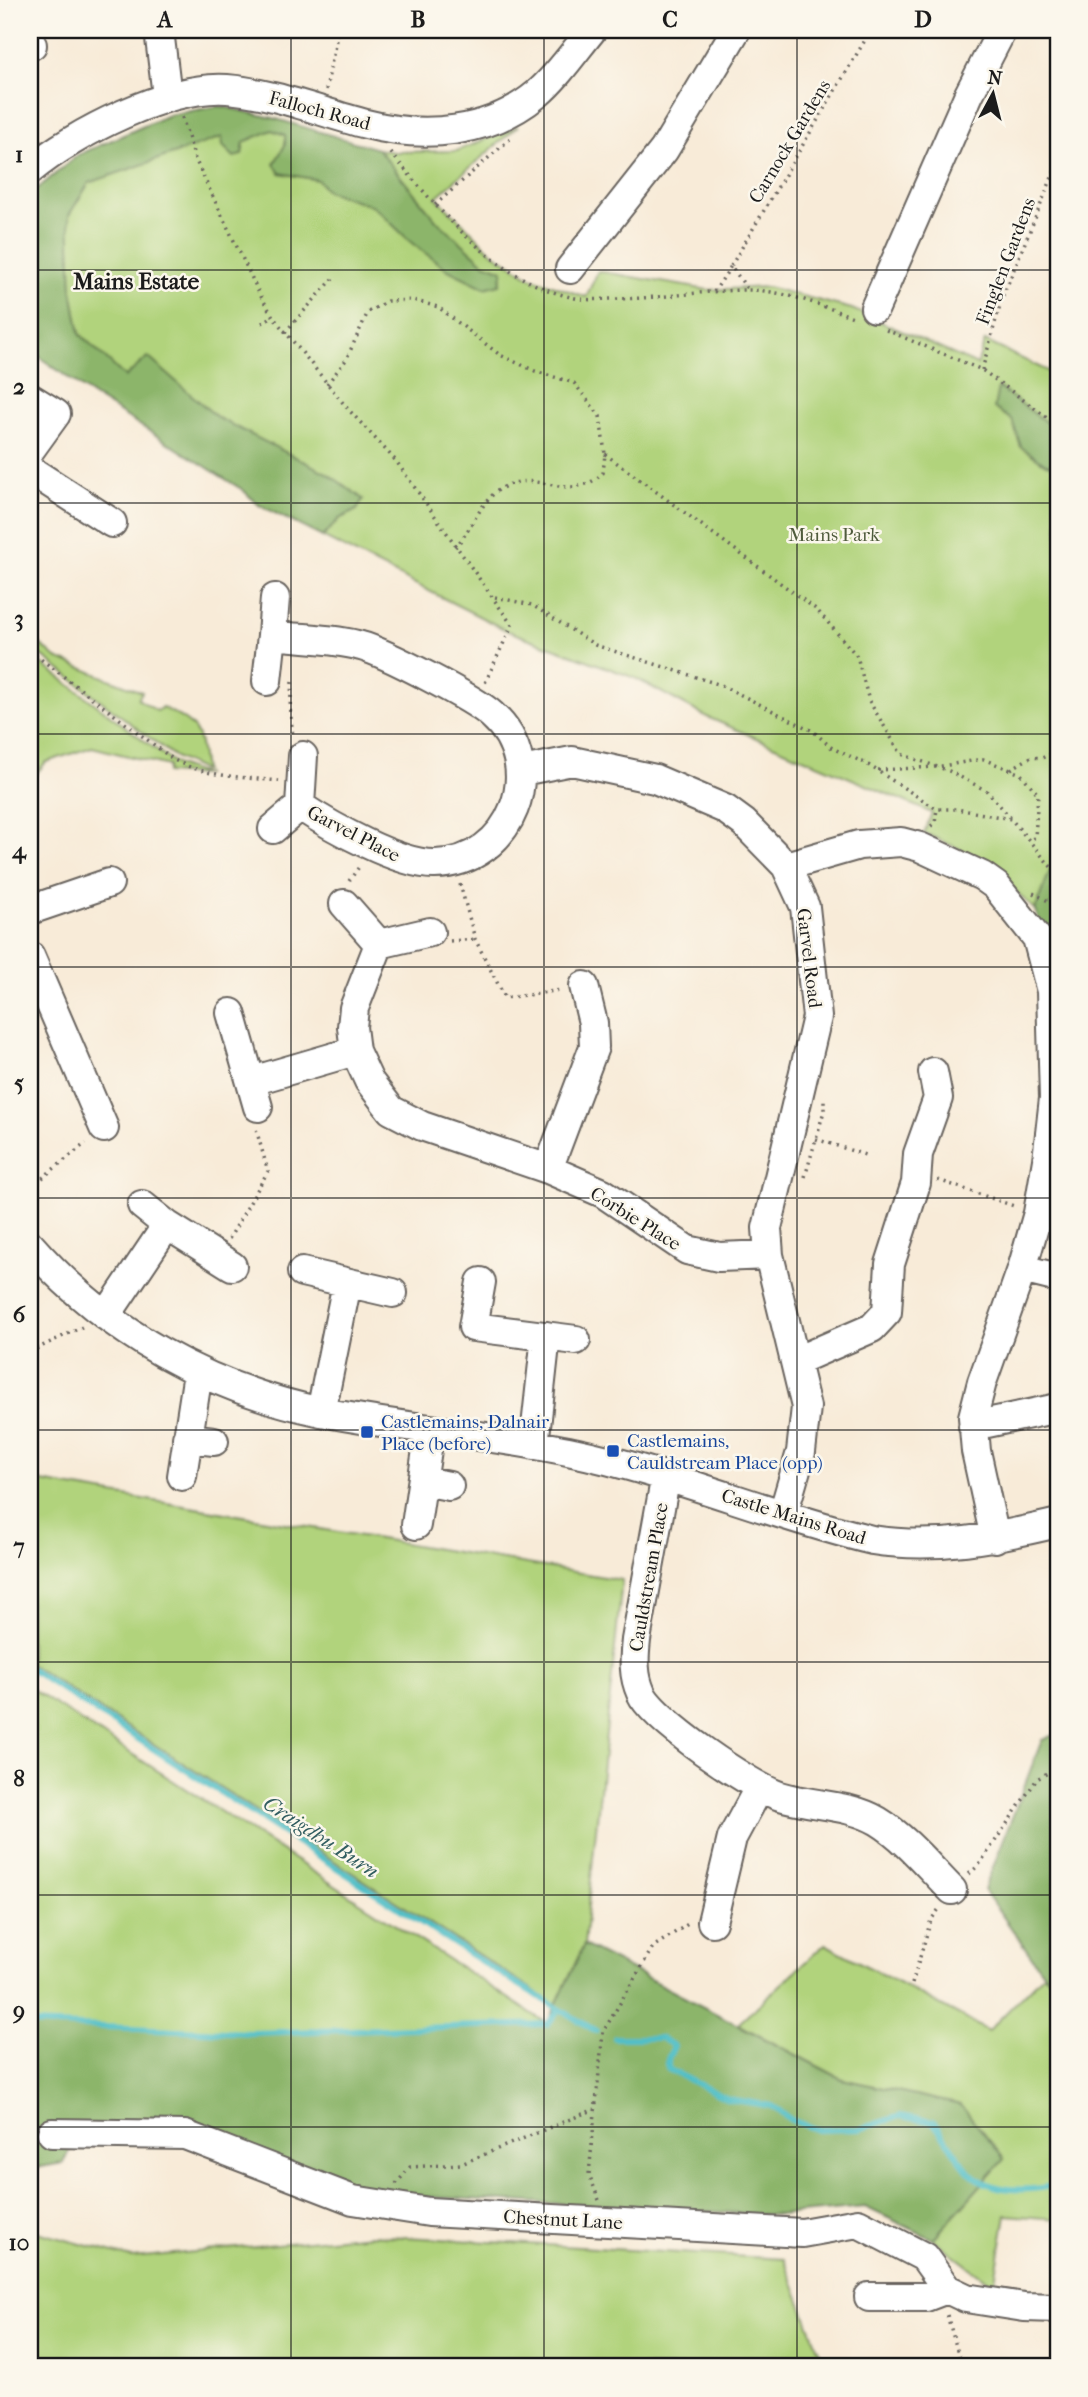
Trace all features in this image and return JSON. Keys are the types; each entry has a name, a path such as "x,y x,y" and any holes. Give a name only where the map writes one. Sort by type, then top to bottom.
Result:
{"street":[{"path":"159,30 171,95"},
{"name":"Falloch Road","path":"30,170 64,146 171,95 225,89 264,95 368,124 435,132 486,123 536,94 558,73 592,30"},
{"path":"570,269 664,150 736,30"},
{"path":"871,318 969,94 1002,30"},
{"path":"30,398 56,415 30,450"},
{"path":"30,470 112,523"},
{"path":"275,598 272,635 280,678"},
{"path":"272,635 348,643 373,650 475,703 500,724 510,739 522,771"},
{"name":"Garvel Road","path":"522,771 572,761 655,779 725,809 744,823 786,866 806,907 817,1017 768,1216 769,1255 806,1407 804,1427 783,1514"},
{"name":"Garvel Place","path":"273,829 301,782 371,844 415,862 454,862 480,850 506,826 521,789 522,771"},
{"path":"786,866 859,845 901,842 920,847 982,876 996,886 1037,938 1051,991 1054,1098 1038,1213 1023,1269 976,1402 973,1426 995,1538"},
{"path":"30,910 109,883"},
{"path":"344,904 379,944 430,932"},
{"name":"Corbie Place","path":"379,944 354,1008 352,1027 355,1051 369,1082 391,1110 422,1126 548,1170 618,1202 695,1253 719,1257 769,1255"},
{"path":"30,956 104,1128"},
{"path":"548,1170 594,1047 593,1023 584,986"},
{"path":"231,1013 255,1094 355,1051"},
{"path":"796,1361 872,1328 887,1312 890,1264 916,1183 918,1154 938,1098 933,1072"},
{"path":"142,1205 167,1225 225,1262"},
{"path":"106,1316 167,1225"},
{"name":"Castle Mains Road","path":"30,1245 54,1273 106,1316 198,1373 258,1396 321,1412 567,1450 666,1475 841,1532 904,1545 950,1545 995,1538 1058,1523"},
{"path":"1023,1269 1058,1278"},
{"path":"302,1272 393,1293"},
{"path":"481,1282 473,1327 576,1340"},
{"path":"321,1412 347,1283"},
{"path":"534,1446 546,1336"},
{"path":"182,1476 201,1439 198,1373"},
{"path":"973,1426 1058,1408"},
{"path":"416,1525 436,1483 429,1429"},
{"name":"Cauldstream Place","path":"666,1475 636,1640 634,1663 636,1681 642,1695 671,1726 759,1788 782,1797 863,1814 878,1822 952,1889"},
{"path":"713,1916 732,1838 759,1788"},
{"name":"Chestnut Lane","path":"52,2133 185,2136 352,2200 429,2212 802,2233 858,2223 924,2257 947,2290"},
{"path":"869,2297 926,2297 947,2290 966,2298 1024,2307 1058,2308"}],"path":[{"path":"322,110 338,30"},
{"name":"Carnock Gardens","path":"714,292 871,30"},
{"path":"171,95 195,159 273,316 327,384 396,461 512,625 475,703"},
{"path":"368,124 435,205 482,252 529,281 576,299 662,299 748,290 871,318 982,370 1058,425"},
{"path":"435,205 515,134"},
{"name":"Finglen Gardens","path":"982,370 1002,298 1058,163"},
{"path":"731,266 748,290"},
{"path":"285,332 333,279"},
{"path":"327,384 346,360 368,312 387,301 412,300 438,307 500,355 534,371 574,383 600,416 605,454 603,473 590,486 570,488 526,480 501,488 456,547"},
{"path":"262,323 273,316"},
{"path":"605,454 817,610 857,656 869,701 901,754 987,791 1058,875"},
{"path":"493,597 532,605 595,645 721,685 813,732 832,748 876,771 937,809 957,809 1011,819"},
{"path":"30,651 174,760 191,769 206,773 301,782 290,708 280,678"},
{"path":"1011,769 1031,757 1042,758 1058,751"},
{"path":"876,771 936,767 983,759 1011,769 1021,774 1038,794 1038,822 1035,837 1030,841"},
{"path":"344,904 342,890 357,871 371,844"},
{"path":"454,862 475,939 505,999 584,986"},
{"path":"225,1262 268,1171 255,1127 255,1094"},
{"path":"30,1207 40,1198 31,1187 104,1128"},
{"path":"816,1139 865,1155"},
{"path":"916,1173 1021,1208"},
{"path":"30,1352 106,1316"},
{"path":"912,1984 931,1920 952,1889 979,1865 1037,1779 1058,1767"},
{"path":"607,2221 589,2174 603,2032 653,1947 713,1916"},
{"path":"380,2204 410,2167 461,2164 595,2109"},
{"path":"947,2290 943,2303 962,2367"}],"green space":[{"name":"Mains Park","path":"220,106 273,118 356,145 394,152 457,151 518,126 436,197 492,252 530,277 586,297 598,271 708,290 767,287 852,309 977,365 985,341 1058,376 1058,969 1035,910 984,860 924,833 932,813 707,717 635,678 508,631 259,505 243,490 92,395 30,350 30,195 78,155 169,115"},
{"path":"220,106 273,118 378,149 437,221 484,263 503,270 500,284 485,288 448,270 413,244 373,206 327,191 318,180 280,173 274,164 285,145 285,135 272,130 244,142 242,155 234,157 223,146 222,137 89,183 69,215 72,290 80,334 125,377 148,357 218,418 327,473 363,499 357,510 339,519 323,537 259,505 243,490 92,395 30,350 30,195 78,155 169,115"},
{"path":"998,387 1050,425 1058,416 1058,466 1046,464 1021,447 1012,420 994,408"},
{"path":"30,635 56,658 142,692 138,699 157,711 162,707 191,725 198,737 204,771 175,757 30,647"},
{"path":"30,655 177,765 206,775 167,773 168,766 92,747 46,762 30,781"},
{"path":"1058,849 1058,969 1035,910"},
{"path":"30,1480 622,1580 584,1945 556,2005 30,1664"},
{"path":"30,1688 548,2024 251,2033 30,2024"},
{"path":"1058,1733 1058,1988 1044,1974 984,1890 1042,1740"},
{"path":"825,1944 988,2031 1044,1974 1058,1988 1058,2219 1006,2215 994,2286 933,2239 1004,2159 961,2106 842,2079 738,2024"},
{"path":"584,1945 842,2079 961,2105 1004,2159 933,2239 865,2207 778,2215 352,2193 196,2132 82,2125 63,2163 30,2169 30,2024 251,2033 547,2024"},
{"path":"30,2230 132,2258 371,2235 784,2259 825,2367 30,2367"}],"waterway":[{"name":"Craigdhu Burn","path":"30,1669 490,1967 596,2031"},
{"path":"30,2024 251,2033 548,2024 559,2009"},
{"name":"Craigdhu Burn","path":"615,2038 661,2038 674,2046 668,2059 668,2069 728,2099 772,2106 791,2120 818,2130 860,2129 900,2116 933,2122 969,2171 988,2184 1012,2189 1036,2189 1058,2184"}],"place":[{"name":"Castlemains, Dalnair Place (before)","path":"367,1432"},
{"name":"Castlemains, Cauldstream Place (opp)","path":"613,1451"}],"district":[{"name":"Mains Estate","path":"136,281"}]}
